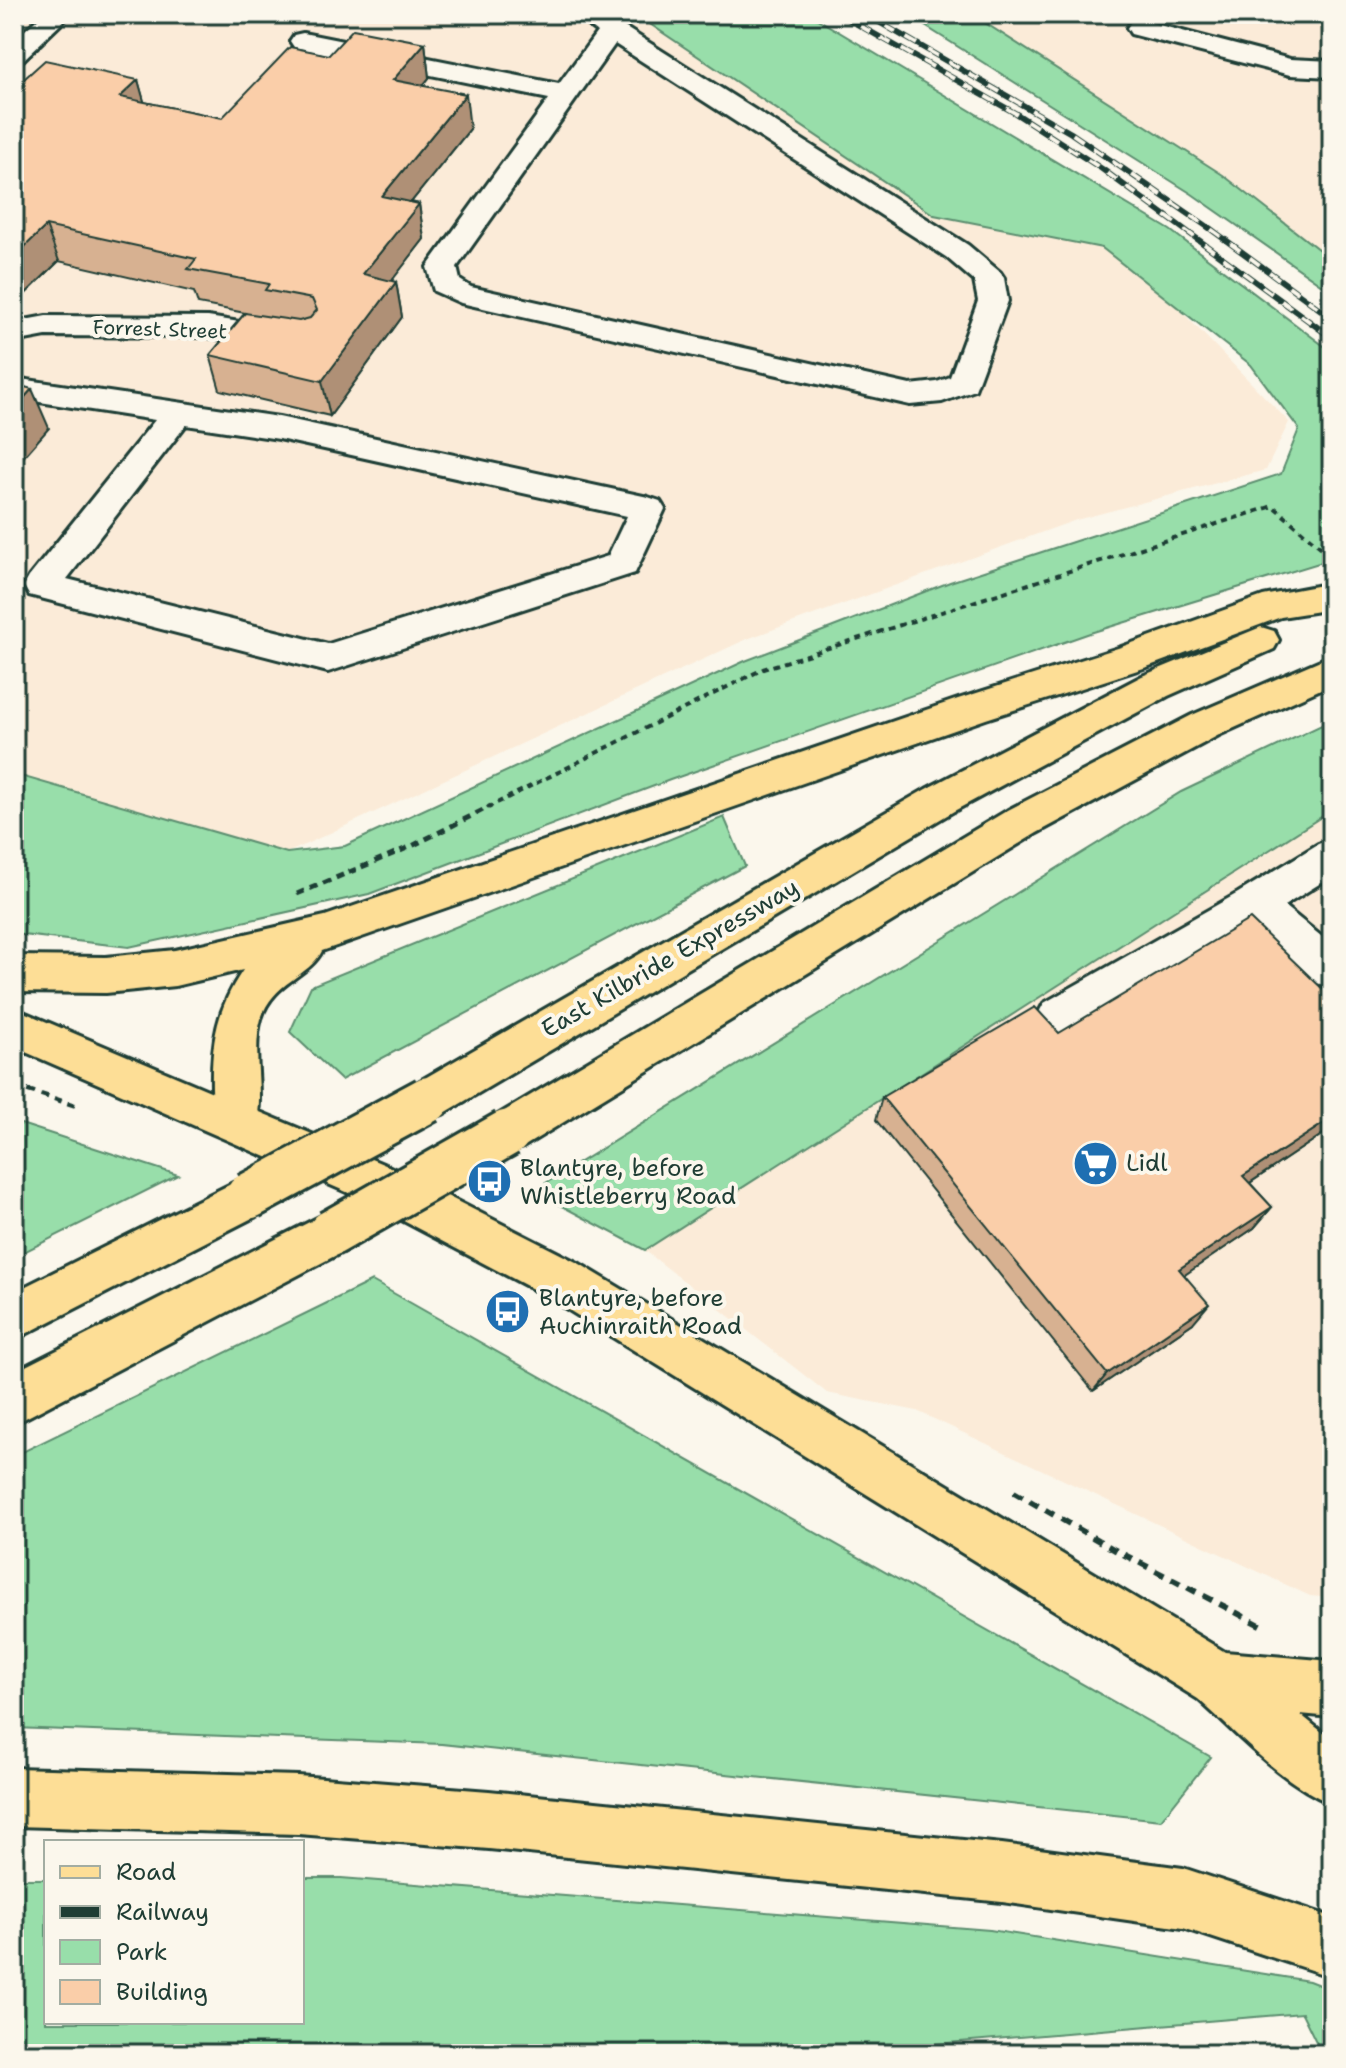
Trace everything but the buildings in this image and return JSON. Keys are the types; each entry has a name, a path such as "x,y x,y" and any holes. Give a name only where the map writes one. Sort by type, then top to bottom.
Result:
{"main road":[{"path":"14,974 106,975 175,968 325,933 972,709 1134,657 1276,605 1332,596"},
{"name":"East Kilbride Expressway","path":"14,1317 427,1100 940,800 1078,724 1223,656 1332,614"},
{"path":"14,1399 331,1233 507,1133 973,849 1085,785 1190,730 1332,669"},
{"path":"236,1122 233,1038 241,1008 259,979 278,961 325,933"},
{"path":"14,1027 374,1182 563,1280 1218,1679 1304,1755 1332,1775"},
{"path":"1218,1679 1332,1689"},
{"path":"14,1797 298,1805 489,1820 1002,1873 1183,1898 1332,1947"}],"street":[{"path":"14,54 58,14"},
{"path":"586,14 957,251 989,278 993,301 964,383 942,392 910,395 461,294 445,284 442,267 611,31"},
{"path":"1140,28 1290,67 1332,69"},
{"path":"282,63 311,32 566,94"},
{"name":"Forrest Street","path":"14,332 46,326 208,327 306,343"},
{"path":"14,388 279,428 648,509 622,564 328,658 42,586 178,413"},
{"path":"1059,1016 1253,905 1332,855"},
{"path":"1253,905 1332,970"}],"path":[{"path":"287,898 412,846 763,669 1273,506 1332,557"},
{"path":"14,1086 84,1108"},
{"path":"1007,1488 1171,1580 1268,1629"}],"shaded area":[{"path":"14,14 759,14 1115,243 1289,422 1266,470 1076,520 747,639 287,853 14,774"},
{"path":"971,14 1332,14 1332,260 1223,175"},
{"path":"1332,810 1332,1598 1310,1596 917,1411 827,1393 643,1249"}],"green space":[{"path":"635,14 809,14 1170,230 1332,352 1332,559 1090,633 670,780 369,894 129,947 14,934 14,774 287,853 345,846 745,661 950,582 1281,474 1299,429 1251,365 1102,248 934,215"},
{"path":"906,14 971,14 1223,175 1332,260 1332,292 1192,194"},
{"path":"1332,720 1332,810 645,1250 533,1191 1181,792"},
{"path":"724,817 745,866 341,1080 290,1032 311,986"},
{"path":"21,1124 178,1175 14,1257 14,1129"},
{"path":"372,1281 1211,1757 1161,1820 442,1744 14,1728 14,1456"},
{"path":"304,1878 341,1878 990,1930 1309,1981 1332,1990 1332,2054 1322,2054 1302,2013 819,2054 14,2054 14,1879 44,1879 44,2024 304,2024"}],"railway":[{"path":"839,14 1015,113 1102,169 1332,338"},
{"path":"865,14 1071,133 1208,227 1332,318"}],"place":[{"name":"Lidl","path":"1095,1163"},
{"name":"Blantyre, before Whistleberry Road","path":"489,1182"},
{"name":"Blantyre, before Auchinraith Road","path":"508,1312"}]}
